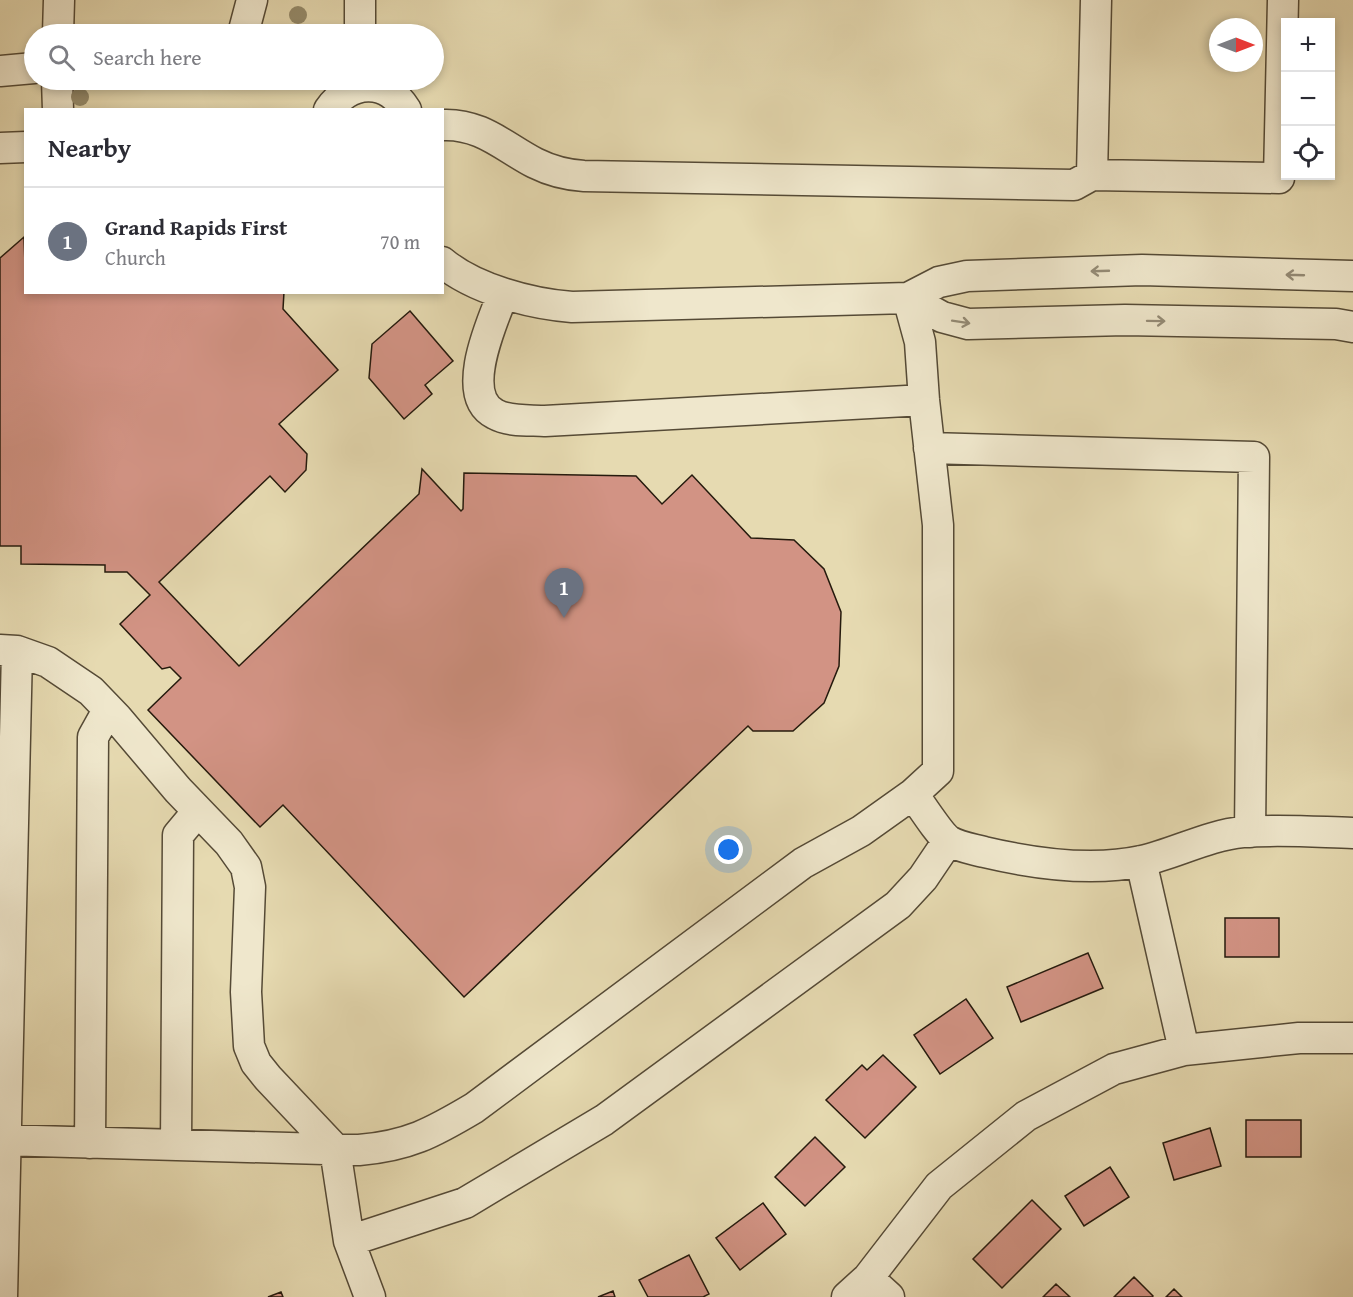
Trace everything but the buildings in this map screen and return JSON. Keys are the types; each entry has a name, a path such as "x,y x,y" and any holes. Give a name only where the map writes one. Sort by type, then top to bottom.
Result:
{"street":[{"path":"58,24 59,0"},
{"path":"246,24 252,0"},
{"path":"360,0 360,24"},
{"path":"1092,175 1096,0"},
{"path":"444,125 461,125 475,129 500,140 537,164 569,175 584,176 1074,185 1092,175 1279,178 1282,0"},
{"path":"0,71 24,69"},
{"path":"57,90 58,108"},
{"path":"330,108 348,90"},
{"path":"385,90 401,101 405,108"},
{"path":"0,148 24,147"},
{"path":"444,263 466,277 503,294 551,305 572,307 908,298 939,282 967,276 1142,270 1353,276"},
{"path":"503,294 481,354 479,385 490,411 506,418 545,421 924,400"},
{"path":"908,298 942,316 968,324 1125,320 1336,324 1353,327"},
{"path":"2,1140 335,1149 377,1148 408,1142 438,1130 474,1108 804,863 861,831 913,794 938,771 939,525 924,400 920,342 908,298"},
{"path":"929,448 1254,457 1250,832"},
{"path":"2,1297 9,651 48,662 91,692 229,843 246,867 250,887 246,1012 249,1046 256,1063 335,1149 349,1241 370,1297"},
{"path":"90,1143 93,737 108,710"},
{"path":"913,794 948,841 1005,857 1044,863 1106,866 1141,861 1217,838 1250,832 1353,833"},
{"path":"176,1145 178,835 198,811"},
{"path":"349,1241 465,1203 604,1120 898,905 923,878 948,841"},
{"path":"1141,861 1184,1050"},
{"path":"868,1291 939,1186 1026,1116 1114,1069 1184,1050 1299,1038 1353,1038"}],"place":[{"name":"Grand Rapids First","path":"564,618"}]}
